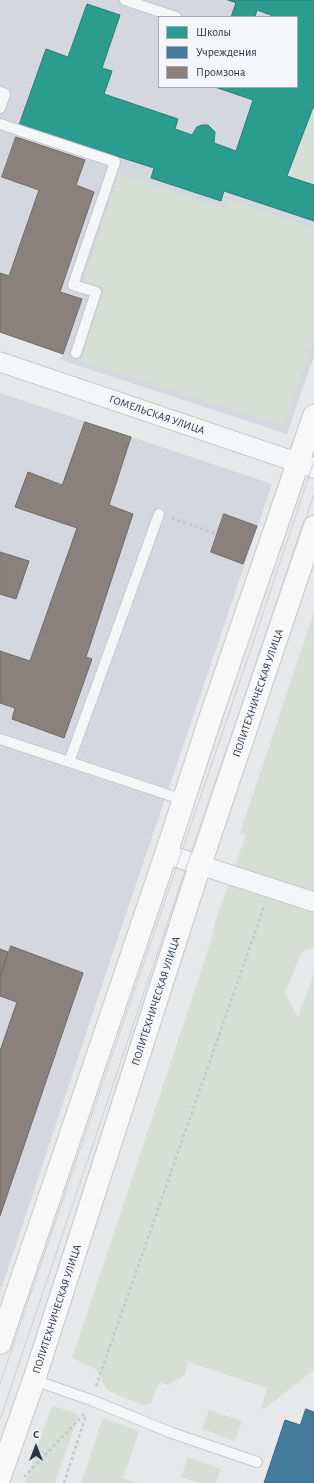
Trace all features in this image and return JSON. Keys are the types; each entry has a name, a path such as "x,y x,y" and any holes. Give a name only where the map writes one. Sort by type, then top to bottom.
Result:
{"main road":[{"path":"0,1343 166,854 211,716 307,465 314,416"},
{"name":"ПОЛИТЕХНИЧЕСКАЯ УЛИЦА","path":"0,1476 34,1380 200,866 314,527"}],"street":[{"name":"ГОМЕЛЬСКАЯ УЛИЦА","path":"0,362 307,465"},
{"path":"166,854 314,902"}],"lane":[{"path":"125,0 173,16"},
{"path":"0,92 5,94 0,108"},
{"path":"0,124 114,162 73,285 96,292 76,353"},
{"path":"70,762 159,514"},
{"path":"0,739 184,800"},
{"path":"34,1380 91,1400 172,1433 257,1462"}],"path":[{"path":"159,514 217,534"},
{"path":"91,1400 270,888"},
{"path":"21,1480 88,1410 64,1483"}],"shaded area":[{"path":"0,0 314,0 314,356 287,434 61,360 63,354 0,332"},
{"path":"312,108 314,109 314,185 287,176"},
{"path":"119,174 226,209 228,200 314,228 314,340 284,426 81,361 105,287 84,281"},
{"path":"0,393 272,484 111,958 0,1293"},
{"path":"314,612 314,948 302,951 285,993 298,1017 314,974 314,1370 264,1409 261,1408 267,1388 188,1362 184,1376 168,1385 159,1382 151,1404 144,1405 117,1395 106,1389 96,1369 72,1358 178,1041 211,940 216,920 246,835 240,833"},
{"path":"52,1406 79,1414 55,1483 25,1483"},
{"path":"209,1410 242,1421 235,1441 202,1429"},
{"path":"103,1418 139,1431 123,1478 137,1483 81,1483"},
{"path":"188,1457 221,1469 216,1483 200,1483 181,1477"}],"building: Школы":[{"path":"228,0 314,0 314,105 287,176 314,185 314,221 224,191 221,201 151,178 154,168 19,125 46,49 68,57 87,4 120,15 102,68 112,71 104,94 178,119 175,129 192,135 197,127 208,125 215,132 214,143 236,151 253,100 218,88 298,88 298,16 273,16 257,10 255,16 231,16 236,3"}],"building: Учреждения":[{"path":"306,1409 314,1412 314,1483 264,1483 285,1420 300,1425"}],"building: Промзона":[{"path":"16,137 85,160 76,185 94,192 60,292 82,299 63,354 0,332 0,273 9,276 39,190 2,177"},
{"path":"85,422 131,437 109,505 133,514 86,657 92,659 64,738 12,719 15,708 0,703 0,651 30,661 77,528 15,507 28,472 62,485"},
{"path":"224,514 257,526 243,564 211,552"},
{"path":"0,552 29,561 16,599 0,594"},
{"path":"11,946 83,973 0,1216 0,1051 17,1002 0,996 0,979"},
{"path":"0,949 8,952 0,976"}],"tram line":[{"path":"0,1384 314,461"},
{"path":"0,1420 314,494"}]}
